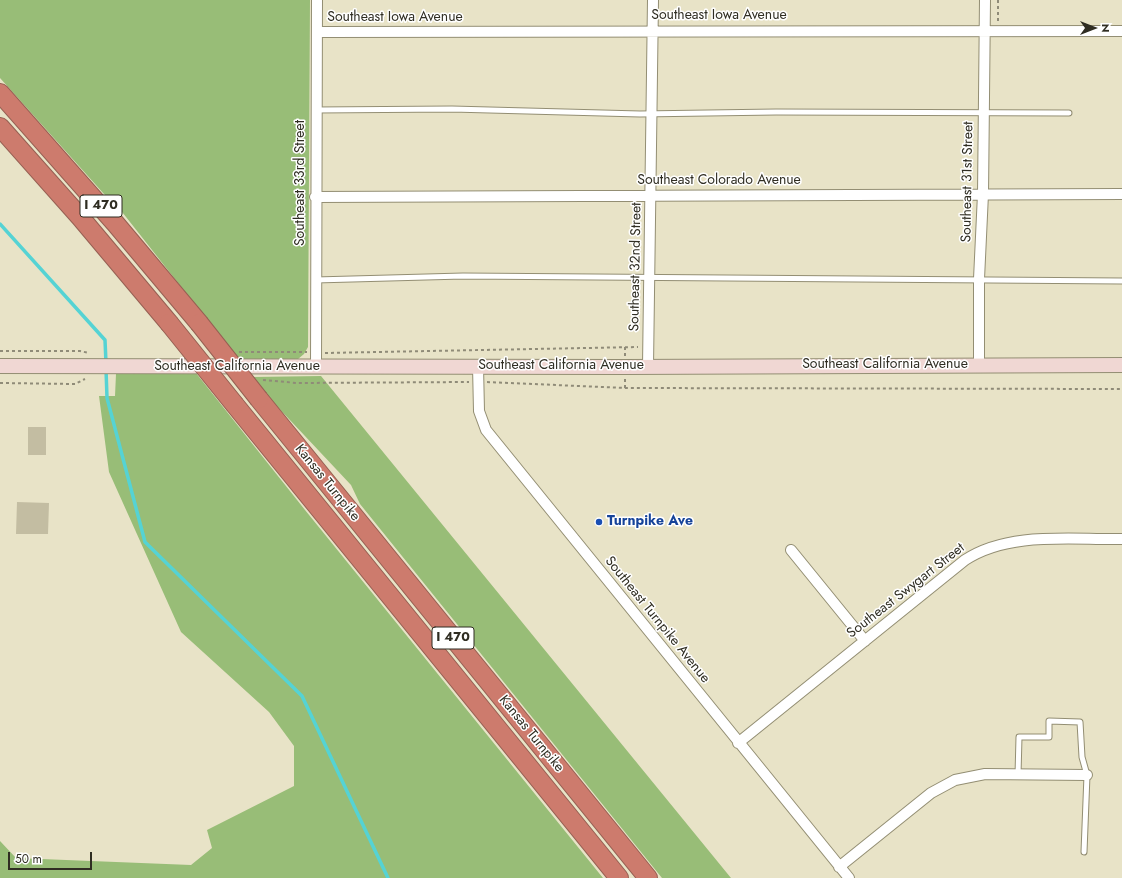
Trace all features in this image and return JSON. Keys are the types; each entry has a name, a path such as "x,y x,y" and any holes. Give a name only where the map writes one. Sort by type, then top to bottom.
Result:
{"highway":[{"name":"Kansas Turnpike","path":"0,93 116,223 199,323 648,878"},
{"name":"Kansas Turnpike","path":"0,127 80,217 235,404 618,878"}],"main road":[{"name":"Southeast California Avenue","path":"0,366 85,372 135,366 1122,365"}],"street":[{"name":"Southeast 33rd Street","path":"316,367 315,196 317,0"},
{"name":"Southeast 32nd Street","path":"648,366 653,0"},
{"name":"Southeast 31st Street","path":"979,365 979,279 984,112 985,0"},
{"name":"Southeast Iowa Avenue","path":"317,32 653,30 1122,31"},
{"name":"Southeast Colorado Avenue","path":"315,196 1122,194"},
{"name":"Southeast Turnpike Avenue","path":"478,366 479,411 486,430 738,743 849,878"},
{"name":"Southeast Swygart Street","path":"738,743 966,560 990,547 1022,540 1122,539"},
{"path":"791,550 866,641"},
{"path":"839,867 931,793 943,786 970,776 1087,775"}],"lane":[{"path":"316,110 452,109 652,113 1069,113"},
{"path":"315,280 463,276 1122,281"},
{"path":"1018,775 1019,737 1049,737 1049,721 1080,722 1082,757 1087,775 1084,852"}],"path":[{"path":"998,0 999,31"},
{"path":"237,352 536,350 625,347"},
{"path":"0,351 80,351 93,354"},
{"path":"0,383 75,384 85,372"},
{"path":"262,380 297,383 478,382 625,388 1122,389"}],"green space":[{"path":"0,0 310,0 308,347 304,354 298,359 238,359 115,203 104,194 0,78"},
{"path":"196,373 603,878 0,878 0,841 16,858 191,865 212,848 207,830 294,786 294,746 269,712 181,632 109,472 99,396 115,396 116,374"},
{"path":"321,376 731,878 662,878 360,504 351,485 273,402 253,377"}],"building":[{"path":"28,427 46,427 46,455 28,455"},
{"path":"17,502 49,503 48,534 16,534"}],"waterway":[{"path":"0,224 105,340 106,363"},
{"path":"106,369 107,398 145,542 302,696 388,878"}],"place":[{"name":"Turnpike Ave","path":"599,522"}]}
